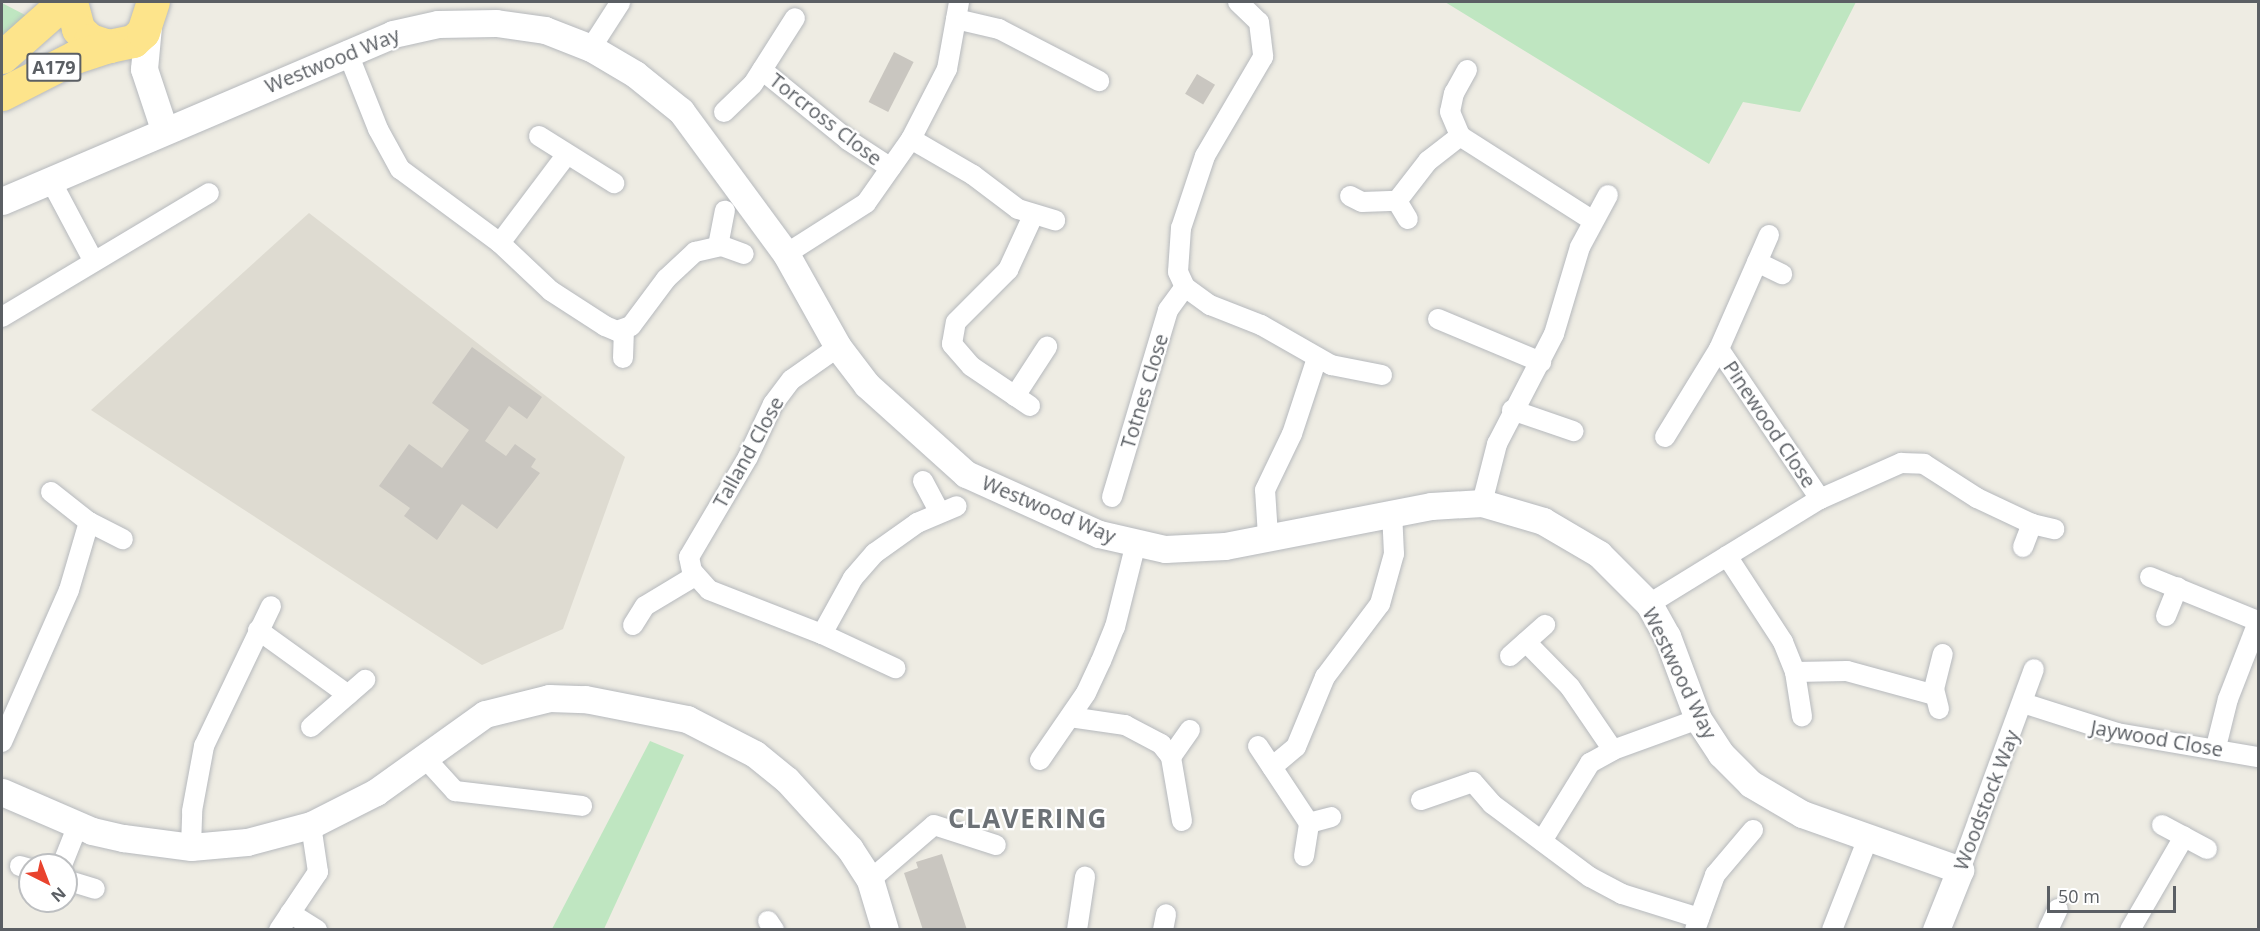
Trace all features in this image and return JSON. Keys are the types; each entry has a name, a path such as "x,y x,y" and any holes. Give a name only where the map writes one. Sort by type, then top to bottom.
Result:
{"highway":[{"name":"A179","path":"2,57 64,2"},
{"path":"71,2 78,29 90,40 113,46 132,41 155,10"},
{"name":"A179","path":"2,94 75,57 113,46"}],"street":[{"path":"1238,2 1259,22 1265,48 1246,92 1205,156 1181,228 1176,255 1185,288 1210,305 1261,325 1317,358 1382,375"},
{"path":"591,48 620,3"},
{"path":"155,10 144,69 164,129"},
{"path":"957,10 999,28 1099,81"},
{"name":"Torcross Close","path":"786,254 866,203 891,168 910,139 938,87 953,48 957,10"},
{"name":"Torcross Close","path":"724,112 762,70 795,18"},
{"name":"Westwood Way","path":"2,201 347,51 438,24 496,23 545,30 591,48 650,84 681,111 786,254 838,347 892,410 966,474 1099,534 1136,543 1195,549 1392,511 1482,503 1572,536 1629,579 1649,604 1667,636 1698,719 1728,762 1767,795 1802,814 1960,870"},
{"path":"113,46 144,69"},
{"path":"347,51 378,129 400,169 500,243 551,291 605,327 624,330"},
{"name":"Torcross Close","path":"762,70 848,140 891,168"},
{"path":"1467,70 1454,93 1450,112 1460,136 1592,220"},
{"path":"539,136 614,183"},
{"path":"1397,201 1428,161 1460,136"},
{"name":"Torcross Close","path":"910,139 1033,216 1055,220"},
{"path":"500,243 567,154"},
{"path":"51,181 93,260"},
{"path":"2,316 209,193"},
{"path":"1482,503 1512,410 1541,362 1592,220 1608,195"},
{"path":"1350,196 1362,202 1397,201"},
{"path":"1397,201 1408,219"},
{"path":"718,246 724,211"},
{"path":"1033,216 1008,270 965,310 952,333 958,356 1022,401 1047,347"},
{"name":"Pinewood Close","path":"1665,437 1719,349 1769,235"},
{"path":"622,358 624,330 680,264 708,246 718,246 744,254"},
{"path":"1757,262 1782,274"},
{"name":"Totnes Close","path":"1112,497 1168,310 1185,288"},
{"path":"1438,319 1541,362"},
{"name":"Talland Close","path":"695,576 689,557 695,540 748,457 773,404 791,380 838,347"},
{"name":"Pinewood Close","path":"1719,349 1820,499"},
{"path":"1268,536 1267,481 1292,434 1317,358"},
{"path":"1512,410 1573,431"},
{"name":"Pinewood Close","path":"1649,604 1820,499 1901,463 1924,464 1977,498 2032,524 2054,529"},
{"path":"822,634 853,578 875,554 948,508 923,481"},
{"path":"51,492 89,522 123,539"},
{"path":"1272,767 1296,747 1325,676 1380,604 1394,554 1392,511"},
{"path":"2,742 69,590 89,522"},
{"path":"2023,547 2032,524"},
{"path":"1040,760 1086,693 1115,627 1136,543"},
{"path":"1727,556 1773,623 1795,672 1802,716"},
{"path":"633,625 645,606 695,576 709,590 822,634 895,668"},
{"path":"2150,577 2259,621 2228,699 2216,747"},
{"path":"2166,616 2178,587"},
{"path":"190,847 192,810 204,746 271,606"},
{"path":"1510,656 1545,625"},
{"path":"258,630 348,695"},
{"path":"1526,642 1570,687 1613,750"},
{"path":"1795,672 1847,671 1937,702 1943,654"},
{"name":"Woodstock Way","path":"1936,930 2034,669"},
{"path":"311,727 365,680"},
{"path":"2,792 78,825 123,838 190,847 247,842 311,825 376,792 485,714 549,698 585,699 687,719 738,743 787,780 850,849 870,880 882,929"},
{"name":"Jaywood Close","path":"2023,703 2117,733 2216,747 2259,757"},
{"path":"1070,717 1125,725 1161,744 1171,757 1182,821"},
{"path":"1542,841 1577,779 1590,763 1613,750 1698,719"},
{"path":"1171,757 1190,730"},
{"path":"1258,746 1309,824 1304,856"},
{"path":"425,758 455,791 582,806"},
{"path":"1421,800 1469,781 1542,841 1622,894 1697,924 1715,875 1754,831"},
{"path":"1309,824 1331,817"},
{"path":"67,853 78,825"},
{"path":"311,825 318,872 285,921 317,930"},
{"path":"870,880 934,825 996,845"},
{"path":"2162,825 2206,849"},
{"path":"2130,930 2184,837"},
{"path":"1832,930 1868,838"},
{"path":"1077,930 1085,877"},
{"path":"78,884 95,889"}],"shaded area":[{"path":"309,213 625,457 563,629 482,665 91,410"}],"green space":[{"path":"1445,2 1856,2 1800,112 1743,102 1709,164"},
{"path":"2,3 29,17 2,38"},
{"path":"650,741 684,755 604,929 552,929"}],"building":[{"path":"894,52 914,62 888,112 869,102"},
{"path":"1197,74 1215,85 1203,105 1185,94"},
{"path":"472,347 542,397 527,419 509,406 485,441 506,456 515,444 536,459 531,467 540,473 497,529 462,504 437,540 404,516 410,508 379,486 409,444 442,468 469,430 432,403"},
{"path":"942,854 967,930 923,930 904,873 918,868 916,862"}],"district":[{"name":"CLAVERING","path":"1028,819"}]}
